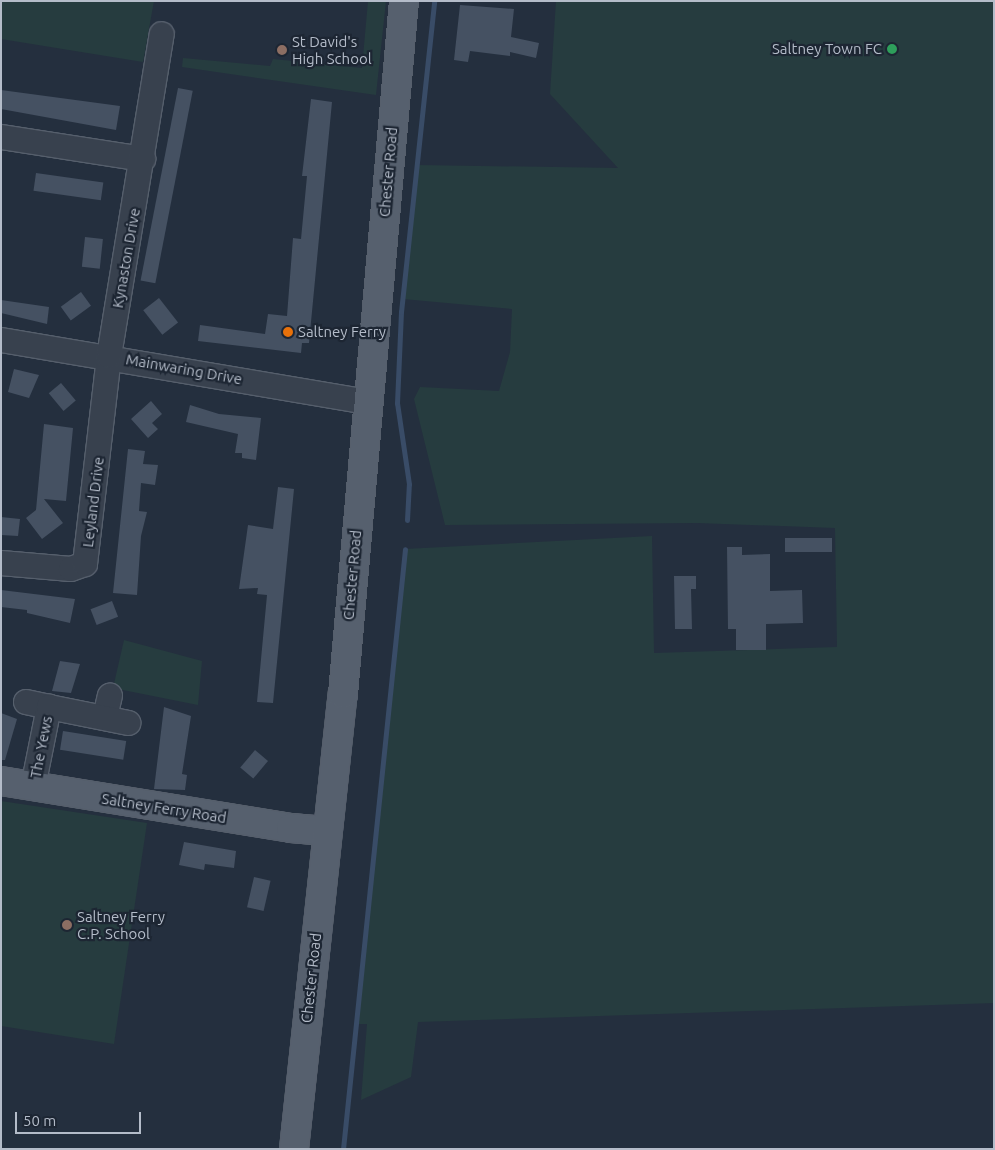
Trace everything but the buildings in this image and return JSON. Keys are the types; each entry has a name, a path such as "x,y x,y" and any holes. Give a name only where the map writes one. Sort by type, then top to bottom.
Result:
{"main road":[{"name":"Chester Road","path":"294,1149 326,831 343,694 366,402 404,1"},
{"name":"Saltney Ferry Road","path":"1,781 291,828 326,831"}],"street":[{"name":"Kynaston Drive","path":"109,356 143,159 162,34"},
{"path":"1,137 143,159"},
{"name":"Mainwaring Drive","path":"1,340 109,356 366,402"},
{"name":"Leyland Drive","path":"1,563 71,569 85,564 109,356"},
{"name":"The Yews","path":"33,786 38,705 114,712"}],"green space":[{"path":"1,1 154,1 143,62 1,39"},
{"path":"368,1 386,1 376,95 182,67 183,58 270,66 273,59 362,68"},
{"path":"556,1 994,1 994,1003 418,1022 411,1077 361,1100 367,1024 357,1024 405,549 652,536 654,653 837,647 835,528 697,523 445,525 414,399 420,387 499,391 510,352 512,309 403,299 417,165 618,168 550,94"},
{"path":"124,640 202,661 198,705 113,688"},
{"name":"Saltney Ferry C.P. School","path":"1,801 147,823 114,1044 1,1026"}],"waterway":[{"path":"407,520 409,484 397,403 401,312 434,1"},
{"path":"343,1149 405,549"}],"place":[{"name":"Saltney Town FC","path":"892,49"},
{"name":"St David's High School","path":"282,50"},
{"name":"Saltney Ferry","path":"288,332"},
{"name":"Saltney Ferry C.P. School","path":"67,925"}]}
